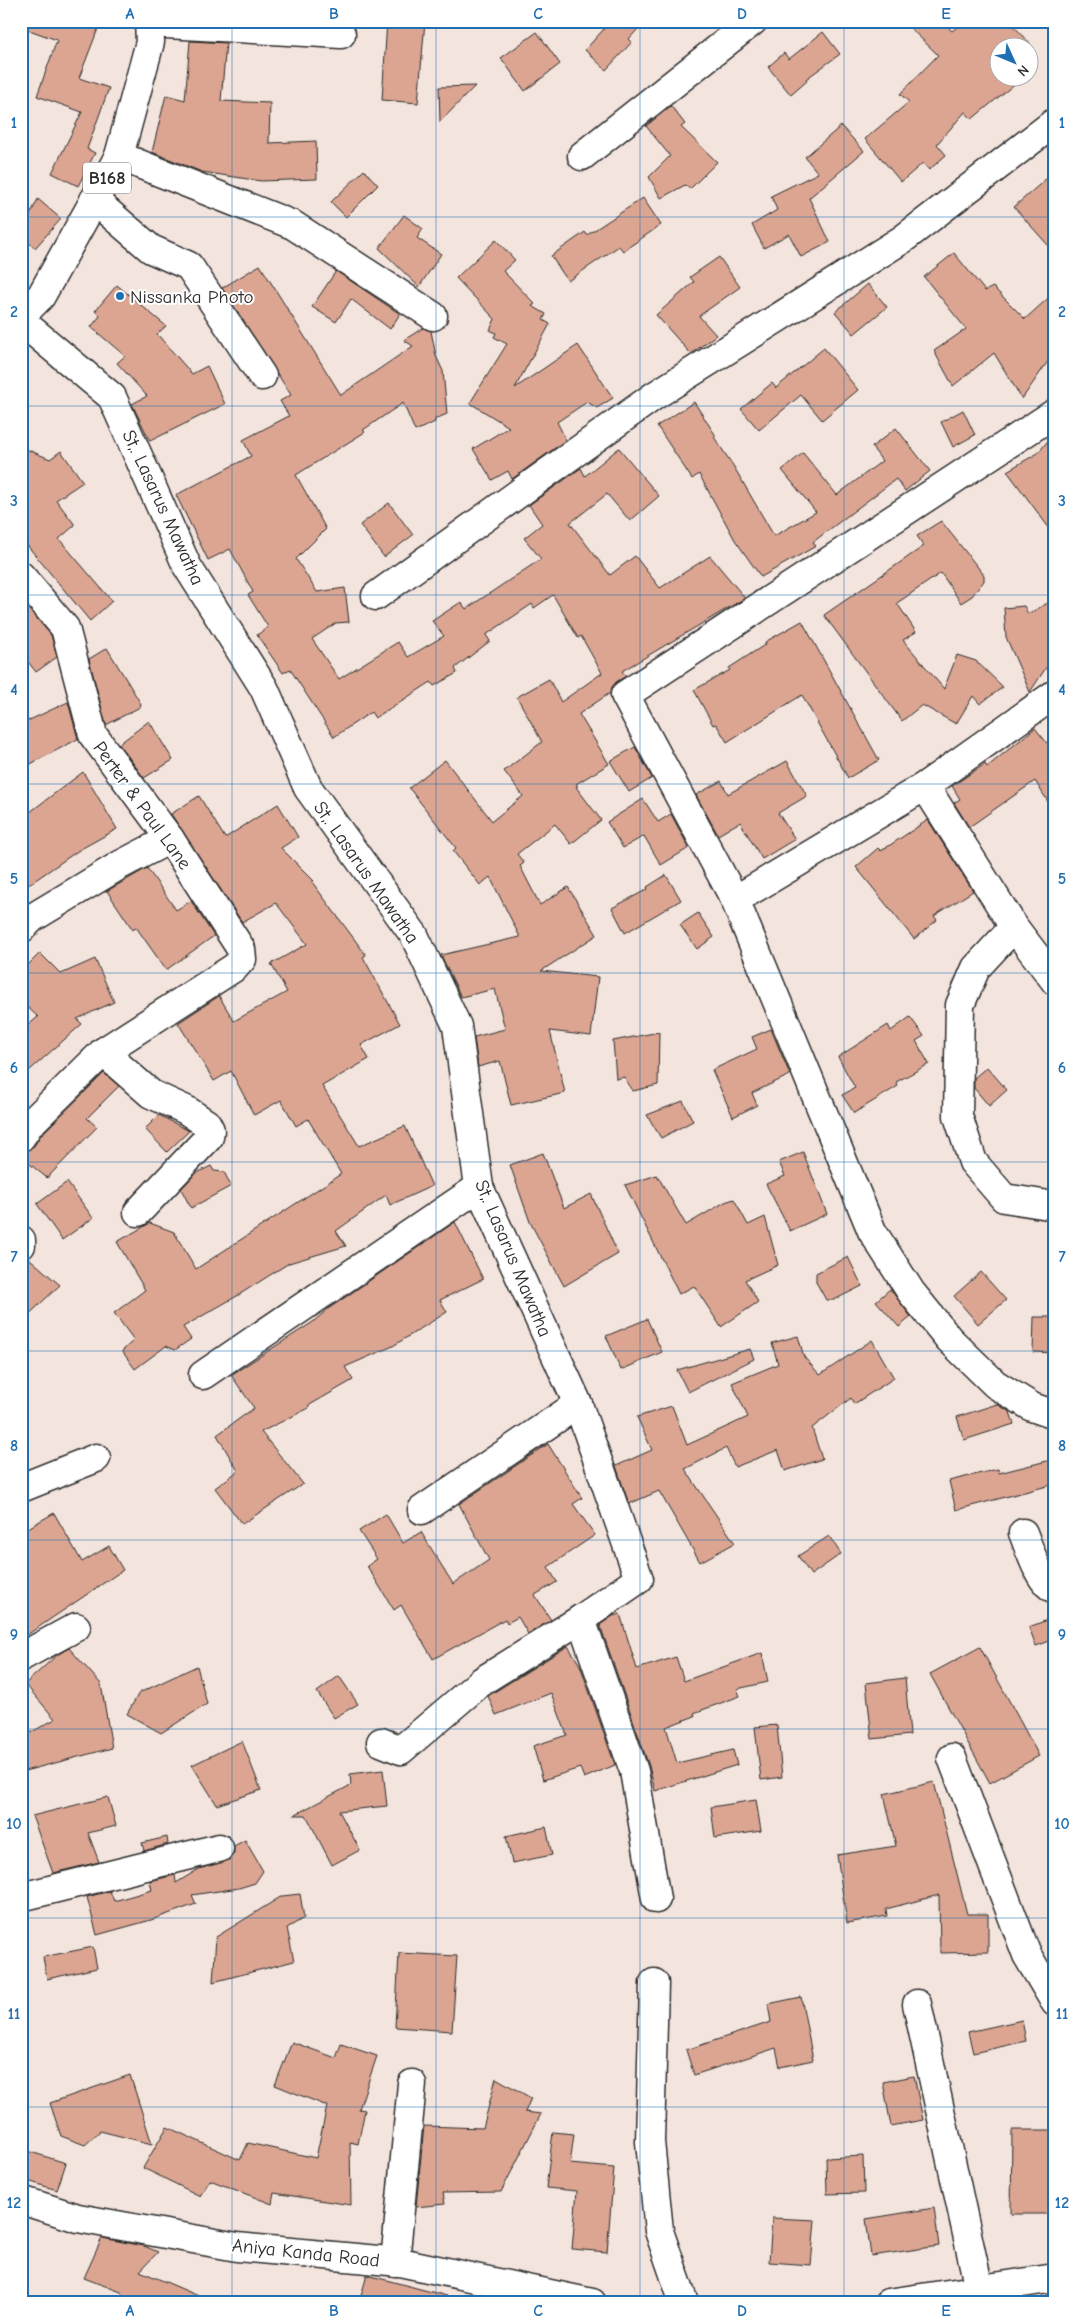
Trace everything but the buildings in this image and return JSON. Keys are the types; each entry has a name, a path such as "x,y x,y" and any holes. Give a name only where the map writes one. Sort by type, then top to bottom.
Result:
{"street":[{"path":"582,156 753,21"},
{"path":"149,22 341,34"},
{"name":"B168","path":"21,316 41,296 120,156 150,42 149,22"},
{"path":"376,596 654,396 904,239 1055,122"},
{"path":"120,156 293,225 433,316"},
{"path":"94,200 151,249 189,266 262,376"},
{"name":"St,. Lasarus Mawatha","path":"21,321 112,397 187,566 264,688 308,788 414,935 457,1026 479,1188 578,1404 639,1579 581,1619 482,1681 401,1750 381,1742"},
{"path":"1055,413 625,695 735,900 872,1231 911,1292 949,1339 995,1384 1032,1407 1055,1415"},
{"name":"Perter & Paul Lane","path":"21,576 65,628 93,735 170,839 241,949 242,959 235,967 103,1052"},
{"path":"735,900 924,786 1055,694"},
{"path":"924,786 1014,927 1055,981"},
{"path":"21,929 32,918 48,908 120,865 170,839"},
{"path":"1014,927 976,968 960,1005 958,1116 973,1162 1004,1198 1055,1206"},
{"path":"21,1137 29,1125 103,1052 151,1094 186,1110 208,1124 210,1130 209,1137 138,1212"},
{"path":"204,1375 479,1188"},
{"path":"21,1240 21,1246"},
{"path":"422,1510 578,1404"},
{"path":"21,1488 96,1458"},
{"path":"1023,1533 1040,1574 1051,1588 1055,1589"},
{"path":"581,1619 634,1771 656,1899"},
{"path":"21,1657 76,1627"},
{"path":"952,1758 1027,1955 1055,2002"},
{"path":"21,1897 219,1848"},
{"path":"654,1983 650,2142 659,2232 684,2303"},
{"path":"917,2004 979,2289"},
{"path":"395,2262 412,2084"},
{"name":"Aniya Kanda Road","path":"21,2200 78,2218 237,2246 395,2262 592,2303"},
{"path":"888,2303 1055,2278"}],"place":[{"name":"Nissanka Photo","path":"120,296"}]}
